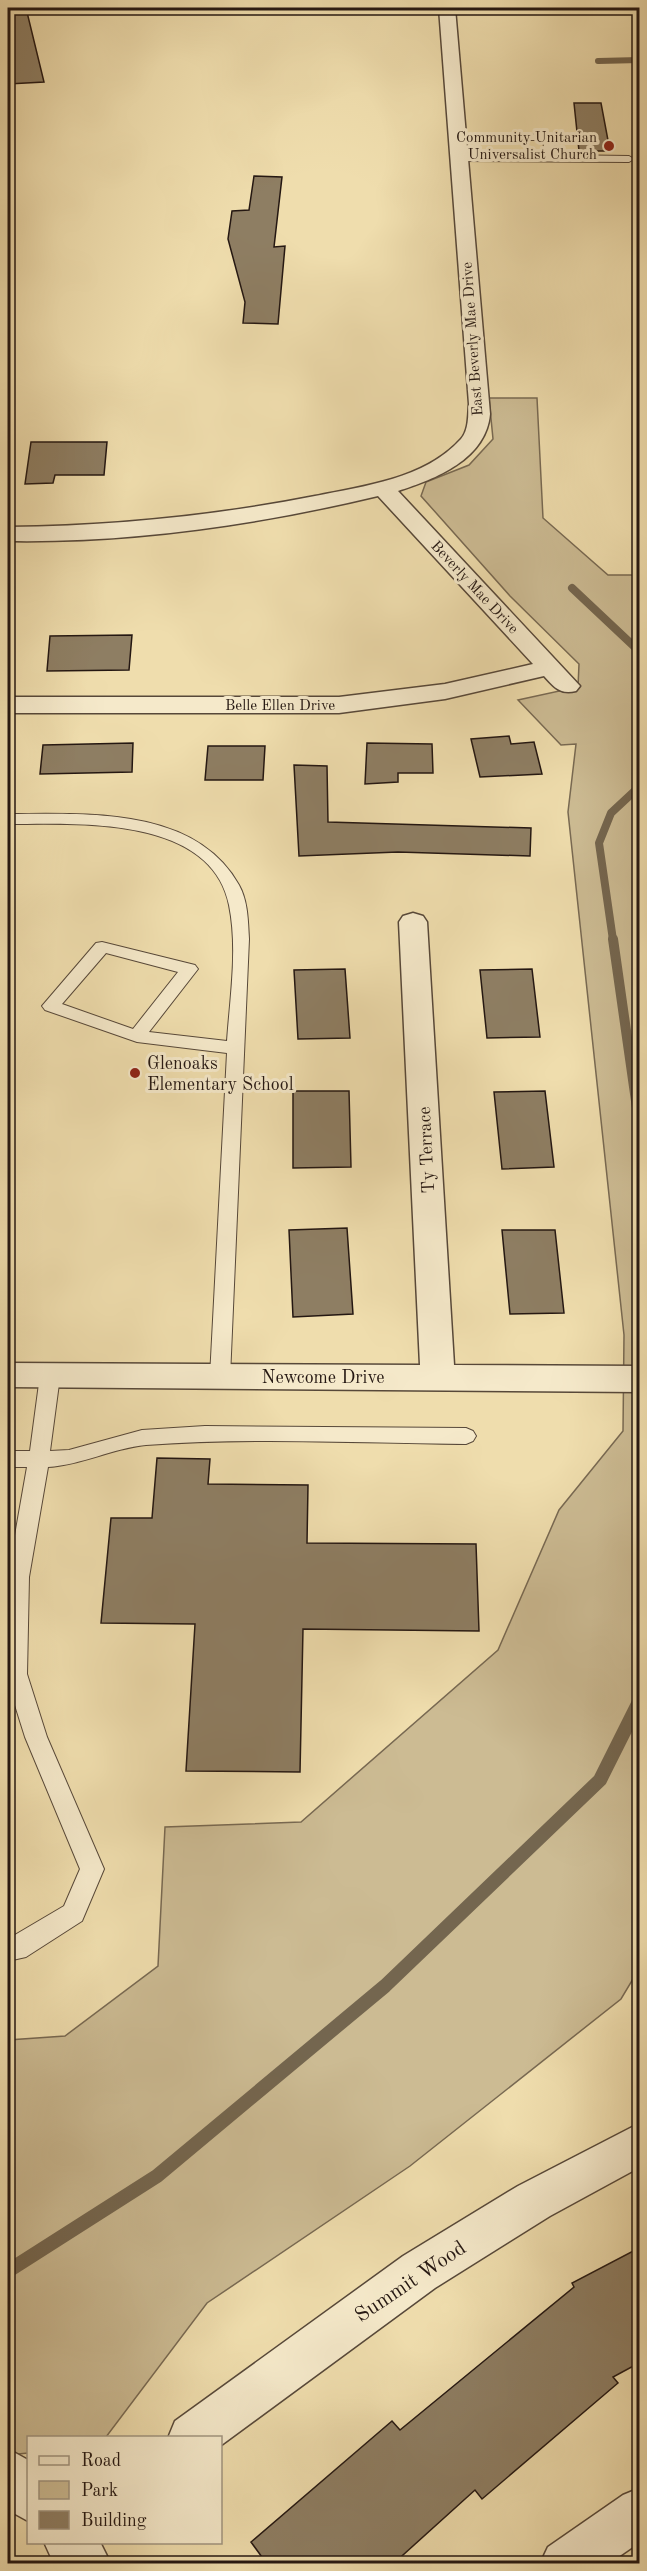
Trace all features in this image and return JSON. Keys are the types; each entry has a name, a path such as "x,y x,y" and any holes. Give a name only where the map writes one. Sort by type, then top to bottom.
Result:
{"street":[{"name":"East Beverly Mae Drive","path":"8,534 100,532 241,517 383,488 434,468 470,442 479,425 480,404 446,21 447,8"},
{"name":"Beverly Mae Drive","path":"383,488 567,686"},
{"name":"Belle Ellen Drive","path":"8,705 339,705 383,702 467,689 549,667"},
{"name":"Ty Terrace","path":"413,922 438,1378"},
{"name":"Newcome Drive","path":"8,1376 639,1379"},
{"name":"Summit Wood","path":"195,2436 419,2272 534,2201 639,2144"},
{"path":"8,2473 27,2496"},
{"path":"566,2564 639,2512"},
{"path":"70,2544 86,2564"}],"lane":[{"path":"457,147 548,137 551,159"},
{"path":"457,147 551,159 629,159"},
{"path":"8,819 106,820 142,826 184,841 209,858 232,887 240,914 241,939 220,1377"},
{"path":"137,1036 189,969 102,947 51,1006 137,1036 236,1048"},
{"path":"8,1950 17,1950 73,1913 92,1869 76,1826 36,1737 16,1674 18,1577 39,1459 50,1376"},
{"path":"8,1459 69,1458 142,1438 205,1434 466,1436"}],"green space":[{"path":"489,398 537,398 543,518 608,575 639,575 639,1969 621,1999 410,2166 207,2303 107,2436 27,2436 27,2453 8,2455 8,2040 65,2036 158,1966 165,1827 301,1822 498,1650 559,1510 623,1431 624,1335 568,812 576,744 561,745 518,700 578,687 579,664 510,596 421,496 426,482 469,465 493,439"}],"building":[{"path":"8,8 26,8 44,82 8,84"},
{"path":"574,103 601,103 610,151 579,151"},
{"path":"254,176 282,177 274,247 285,246 278,324 243,323 245,302 228,239 232,211 249,210"},
{"path":"31,442 107,442 104,475 55,475 53,483 25,484"},
{"path":"132,635 129,670 47,671 50,636"},
{"path":"509,736 511,744 534,742 542,774 480,777 471,739"},
{"path":"133,743 132,772 40,774 43,745"},
{"path":"367,743 432,744 433,773 398,773 398,782 365,784"},
{"path":"208,746 265,746 263,780 205,780"},
{"path":"294,765 327,766 328,822 531,828 530,856 398,852 299,856"},
{"path":"345,969 350,1038 298,1039 294,970"},
{"path":"532,969 540,1037 487,1038 480,970"},
{"path":"293,1091 349,1091 351,1167 293,1168"},
{"path":"545,1091 554,1167 502,1169 494,1092"},
{"path":"347,1228 353,1314 293,1317 289,1230"},
{"path":"502,1230 555,1230 564,1313 510,1314"},
{"path":"157,1458 210,1459 208,1484 308,1485 307,1543 476,1544 479,1631 303,1629 300,1772 186,1771 195,1624 101,1623 111,1518 152,1518"},
{"path":"639,2248 639,2363 613,2377 618,2383 482,2499 475,2490 393,2564 267,2564 251,2542 392,2421 400,2430 574,2287 572,2283"}],"waterway":[{"path":"598,61 640,60"},
{"path":"572,588 640,652"},
{"path":"613,940 599,843 611,813 640,786"},
{"path":"613,939 640,1129"},
{"path":"8,2271 157,2176 385,1986 600,1780 640,1700"}],"place":[{"name":"Community Unitarian Universalist Church","path":"609,146"},
{"name":"Glenoaks Elementary School","path":"135,1073"}]}
